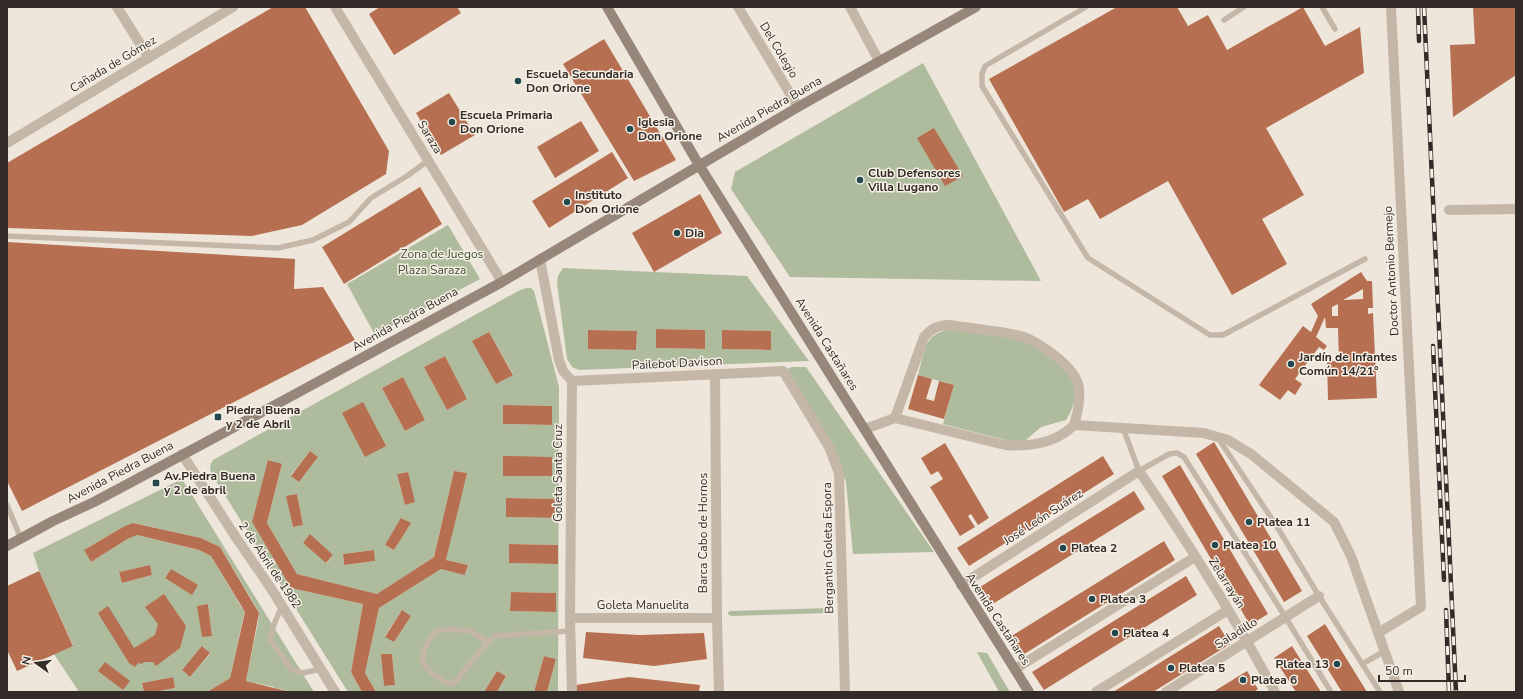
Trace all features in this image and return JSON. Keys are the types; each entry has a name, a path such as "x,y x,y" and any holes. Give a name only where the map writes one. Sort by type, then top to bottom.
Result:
{"main road":[{"name":"Avenida Castañares","path":"607,7 699,165 1029,692"},
{"name":"Avenida Piedra Buena","path":"7,546 53,521 94,502 502,282 879,60 976,7"}],"street":[{"path":"117,7 149,58"},
{"name":"Cañada de Gómez","path":"7,143 233,7"},
{"name":"Saraza","path":"335,7 502,282"},
{"name":"Del Colegio","path":"738,7 798,107"},
{"path":"850,7 879,60"},
{"name":"Doctor Antonio Bermejo","path":"1378,633 1421,606 1391,7"},
{"path":"1449,210 1516,209"},
{"path":"540,259 559,360 563,370 572,381"},
{"path":"865,430 895,418 1005,445 1032,446 1065,434 1074,425 1079,408 1080,390 1075,375 1062,361 1039,344 1022,336 950,325 939,326 930,330 924,336 895,418"},
{"name":"Pailebot Davison","path":"572,381 783,371"},
{"name":"Bergantin Goleta Espora","path":"783,371 829,447 839,473 845,692"},
{"name":"Barca Cabo de Hornos","path":"715,374 719,692"},
{"name":"Goleta Santa Cruz","path":"572,381 570,618 572,692"},
{"path":"1074,425 1204,433 1228,440 1251,454 1334,522 1351,556 1399,692"},
{"name":"2 de Abril de 1982","path":"182,454 282,606 335,692"},
{"name":"Zelarrayán","path":"1139,471 1175,522 1247,640 1275,692"},
{"name":"José León Suárez","path":"961,585 1139,471"},
{"path":"1015,669 1195,557"},
{"name":"Saladillo","path":"1166,692 1319,596"},
{"path":"1096,692 1228,610"},
{"name":"Goleta Manuelita","path":"570,618 717,618"}],"lane":[{"path":"1086,7 985,66 982,74 982,86 1088,258 1210,335 1223,335 1365,259"},
{"path":"1224,20 1244,7"},
{"path":"1322,7 1335,29"},
{"path":"7,236 278,248 313,240 349,222 371,198 407,176 428,160"},
{"path":"1123,428 1139,471 1169,454 1177,453 1184,457 1331,692"},
{"path":"1217,437 1276,525 1380,692"},
{"path":"7,505 21,539"},
{"path":"282,606 274,624 270,639 291,670 303,673 321,669"},
{"path":"488,642 470,631 447,629 435,633 423,650 423,661 430,671 449,684 457,680 494,636 570,631"},
{"path":"1362,664 1385,651"}],"green space":[{"name":"Club Defensores Villa Lugano","path":"923,63 1041,281 790,277 731,189 735,172"},
{"name":"Plaza Saraza","path":"448,225 480,279 375,335 347,284"},
{"path":"563,268 747,276 809,361 579,370 572,367 567,359 557,283 558,276","holes":["656,329 705,330 705,349 656,348","588,330 637,331 636,350 588,349","722,330 771,331 770,350 722,349"]},
{"path":"531,288 534,291 559,387 558,692 547,692 556,659 544,656 534,692 497,692 506,676 497,671 484,692 376,692 365,673 379,608 441,569 466,574 468,565 446,560 466,473 454,471 434,557 377,594 297,574 267,523 282,465 269,460 252,522 291,588 363,604 351,672 362,692 348,692 211,473 210,466 213,460 520,290","holes":["489,332 513,374 496,384 473,341","445,356 467,399 447,410 424,367","403,377 425,420 405,431 382,388","503,405 552,406 552,425 503,424","310,451 318,457 299,482 291,475","552,457 552,476 503,475","407,472 415,502 405,505 397,474","297,494 303,525 293,527 287,497","507,498 555,499 555,518 506,517","402,518 410,524 394,550 385,545","310,535 333,555 327,563 303,543","510,544 558,545 558,564 509,563","374,550 375,561 344,565 343,554","511,592 556,593 556,612 511,611","402,610 411,616 394,642 385,636","382,654 392,654 395,685 384,686"]},
{"path":"952,329 995,334 1019,339 1034,346 1055,361 1069,375 1073,382 1075,391 1075,400 1066,420 1041,427 1025,441 1014,442 943,424 954,385 918,375 924,351 930,339 935,334"},
{"path":"792,367 806,367 934,552 853,554 846,482 833,446 787,369"},
{"path":"182,479 314,692 292,692 282,690 281,692 282,689 279,689 277,692 278,689 275,688 273,692 274,687 246,681 259,613 253,602 243,609 245,612 230,678 207,692 153,692 175,688 172,677 142,683 144,692 79,692 54,654 73,645 39,571 33,553","holes":["134,523 201,538 198,550 137,535","123,527 129,538 91,562 84,550","201,538 220,547 253,602 242,608 211,556 199,550","150,565 152,575 122,583 119,572","171,569 192,594 165,578","208,604 212,635 202,637 198,606","203,646 210,654 190,677 182,670"]},
{"path":"831,608 833,611 831,613 731,616 728,614 728,612 731,611"},
{"path":"977,652 987,653 1010,692 999,692"}],"building":[{"path":"273,7 305,7 389,151 386,174 302,225 252,236 7,228 7,163"},
{"path":"380,7 457,7 461,13 394,55 369,14"},
{"path":"1117,7 1177,7 1188,26 1208,15 1227,50 1303,7 1325,46 1360,27 1364,73 1266,128 1304,195 1262,219 1287,264 1232,295 1168,181 1100,219 1088,199 1064,212 989,79"},
{"path":"1473,7 1516,7 1516,75 1453,117 1450,45 1475,44"},
{"name":"Iglesia Don Orione","path":"604,39 676,160 634,181 563,64"},
{"path":"449,93 475,135 441,155 416,113"},
{"path":"581,121 599,151 555,178 537,147"},
{"path":"934,128 963,176 945,186 917,138"},
{"path":"612,152 628,178 549,228 532,201"},
{"path":"420,187 442,224 344,284 322,247"},
{"name":"Dia","path":"700,194 722,233 654,272 632,233"},
{"path":"7,242 295,259 294,289 323,287 355,340 22,511 7,481"},
{"path":"1361,272 1367,281 1372,281 1373,308 1368,308 1368,314 1373,313 1377,398 1328,400 1327,361 1339,361 1338,328 1326,328 1325,317 1316,337 1327,346 1324,350 1319,347 1295,379 1302,384 1295,395 1288,390 1280,400 1259,385 1303,326 1311,332 1318,316 1311,304","holes":["1363,289 1363,299 1343,300","1338,304 1338,316 1332,316 1332,307"]},
{"path":"656,329 705,330 705,349 656,348"},
{"path":"588,330 637,331 636,350 588,349"},
{"path":"722,330 771,331 771,350 722,349"},
{"path":"489,332 513,375 496,384 472,341"},
{"path":"445,356 467,399 447,410 424,367"},
{"path":"918,375 932,379 926,399 934,401 939,381 954,385 944,419 908,409"},
{"path":"403,377 425,420 405,431 382,388"},
{"path":"363,402 386,446 365,457 342,413"},
{"path":"503,405 552,406 552,425 503,424"},
{"name":"Platea 11","path":"1214,442 1302,591 1284,602 1196,454"},
{"path":"945,443 989,518 978,525 971,514 968,516 975,527 960,536 930,487 943,479 938,471 931,475 921,458"},
{"path":"310,451 318,457 299,482 291,476"},
{"path":"503,456 552,457 552,476 503,476"},
{"path":"1103,456 1114,474 969,566 957,548"},
{"path":"268,460 282,464 267,523 297,574 377,594 434,557 454,471 467,473 446,560 468,565 465,575 441,569 379,608 365,673 376,692 362,692 351,672 363,604 291,588 252,522"},
{"name":"Platea 10","path":"1180,465 1268,614 1250,625 1162,476"},
{"path":"408,472 415,502 405,505 397,474"},
{"name":"Platea 2","path":"1134,491 1145,509 991,605 980,587"},
{"path":"297,494 303,525 293,527 286,496"},
{"path":"506,498 555,499 555,518 506,517"},
{"path":"401,518 411,523 394,550 385,545"},
{"path":"133,523 201,538 220,547 259,613 246,681 290,692 207,692 230,678 245,612 211,556 199,550 137,535 129,538 91,562 84,550 123,527"},
{"path":"310,534 333,555 326,563 303,543"},
{"name":"Platea 3","path":"1164,541 1175,560 1021,656 1010,637"},
{"path":"509,544 558,545 558,564 509,563"},
{"path":"374,550 375,561 344,565 343,554"},
{"path":"150,565 152,575 122,583 119,572"},
{"path":"171,569 198,585 192,595 165,578"},
{"path":"39,571 73,646 17,671 7,650 7,586"},
{"name":"Platea 4","path":"1186,576 1197,595 1044,690 1032,672"},
{"path":"511,592 556,593 556,612 510,611"},
{"path":"164,594 186,626 180,648 156,666 153,662 145,662 140,664 139,662 135,667 129,663 98,613 108,606 134,648 155,635 158,624 145,607"},
{"path":"208,604 212,636 202,637 197,606"},
{"path":"402,610 411,616 394,642 385,637"},
{"name":"Platea 13","path":"1325,624 1367,692 1342,692 1307,636"},
{"name":"Platea 5","path":"1219,626 1230,644 1153,692 1113,692"},
{"path":"586,632 639,635 704,633 707,659 654,666 583,658"},
{"path":"202,646 210,653 190,677 182,670"},
{"path":"1292,646 1321,692 1296,692 1274,658"},
{"path":"381,654 392,654 395,685 384,686"},
{"path":"544,656 556,659 547,692 534,692"},
{"path":"105,662 130,681 123,690 98,671"},
{"path":"497,671 506,676 497,692 484,692"},
{"name":"Platea 6","path":"1247,671 1258,689 1254,692 1213,692"},
{"path":"173,677 175,688 144,692 142,683"},
{"path":"629,677 700,685 699,692 577,692 576,685"}],"railway":[{"path":"1418,7 1419,41"},
{"path":"1424,7 1456,692"},
{"path":"1433,346 1444,580"},
{"path":"1446,610 1449,692"}],"place":[{"name":"Escuela Secundaria Don Orione","path":"518,81"},
{"name":"Escuela Primaria Don Orione","path":"452,122"},
{"name":"Iglesia Don Orione","path":"630,129"},
{"name":"Club Defensores Villa Lugano","path":"860,180"},
{"name":"Instituto Don Orione","path":"567,202"},
{"name":"Dia","path":"677,233"},
{"name":"Jardín de Infantes Común 14/21°","path":"1291,364"},
{"name":"Piedra Buena y 2 de Abril","path":"218,417"},
{"name":"Av.Piedra Buena y 2 de abril","path":"156,483"},
{"name":"Platea 11","path":"1249,522"},
{"name":"Platea 10","path":"1215,545"},
{"name":"Platea 2","path":"1063,548"},
{"name":"Platea 3","path":"1092,599"},
{"name":"Platea 4","path":"1115,633"},
{"name":"Platea 13","path":"1337,664"},
{"name":"Platea 5","path":"1171,668"},
{"name":"Platea 6","path":"1243,680"}],"park label":[{"name":"Zona de Juegos","path":"442,254"}]}
